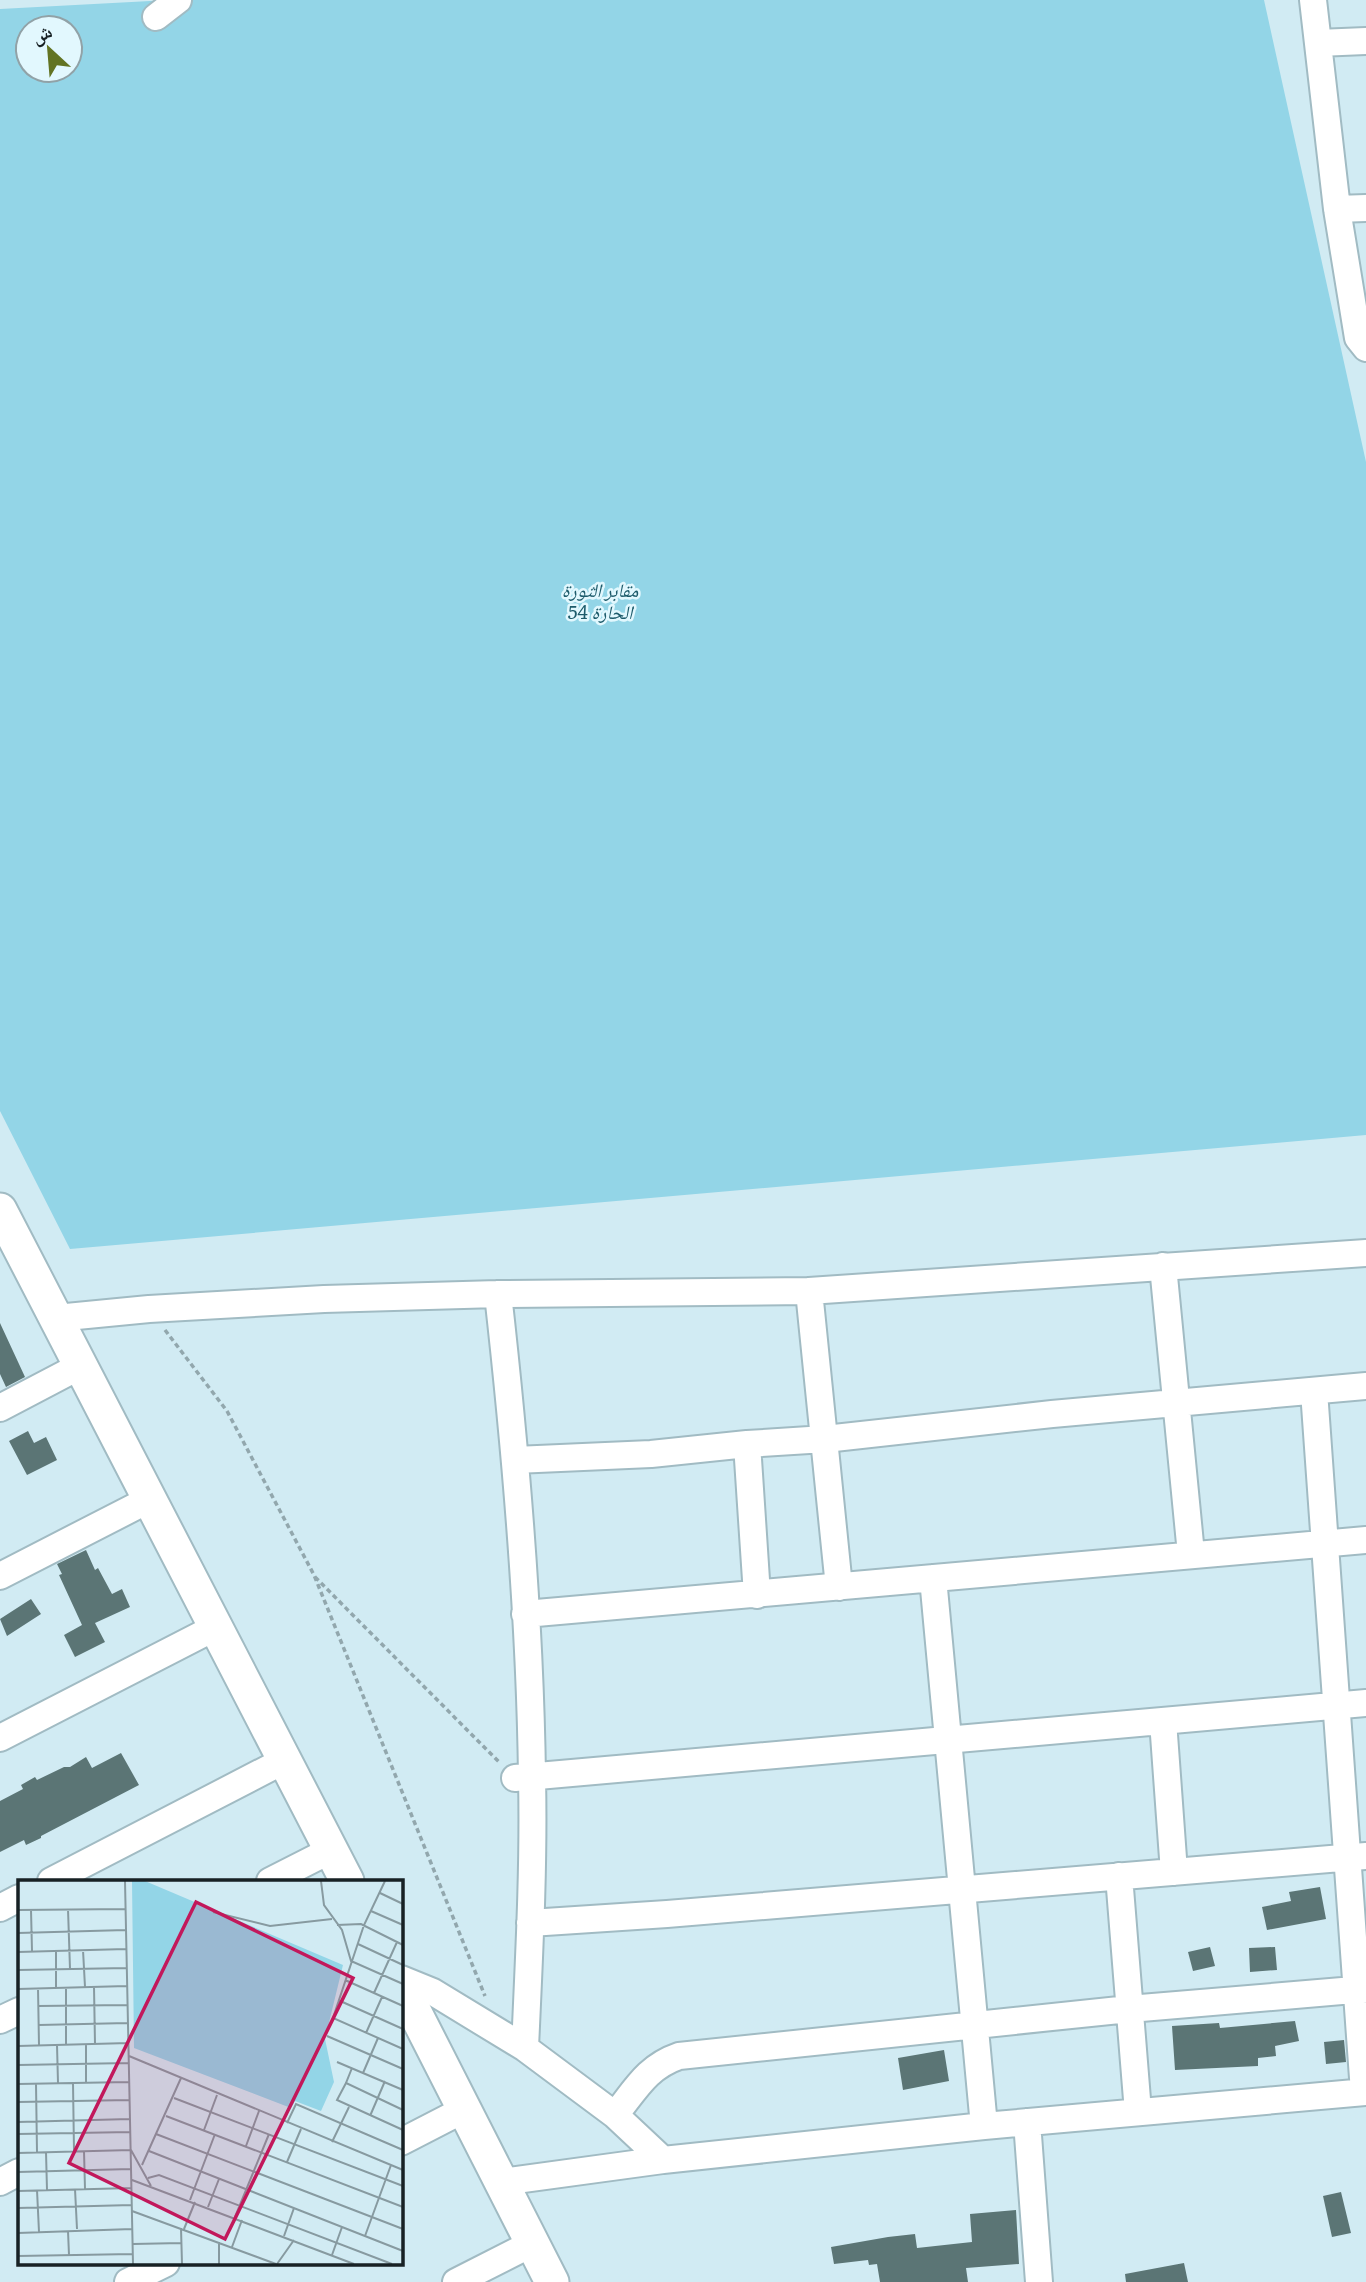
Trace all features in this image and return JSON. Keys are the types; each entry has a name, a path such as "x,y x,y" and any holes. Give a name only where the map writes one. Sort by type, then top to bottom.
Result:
{"main road":[{"path":"3,1225 56,1318 346,1880"},
{"path":"402,1987 552,2282"}],"street":[{"path":"156,17 178,0"},
{"path":"1313,0 1337,209 1358,338 1366,348"},
{"path":"1318,43 1366,41"},
{"path":"1337,209 1366,208"},
{"path":"56,1318 149,1309 324,1299 498,1294 809,1291 1366,1252"},
{"path":"1163,1266 1191,1554"},
{"path":"809,1291 839,1587"},
{"path":"498,1294 515,1460 526,1614 524,1777 530,1923 525,2048"},
{"path":"0,1408 80,1366"},
{"path":"515,1460 651,1454 825,1439 1366,1386"},
{"path":"502,2182 663,2160 984,2126 1365,2092 1357,1856 1336,1705 1314,1391"},
{"path":"747,1444 757,1595"},
{"path":"0,1576 150,1499"},
{"path":"526,1614 1366,1540"},
{"path":"933,1578 984,2126"},
{"path":"0,1738 216,1627"},
{"path":"524,1777 1366,1703"},
{"path":"1163,1721 1174,1872"},
{"path":"53,1880 285,1760"},
{"path":"272,1880 331,1850"},
{"path":"530,1923 1357,1856"},
{"path":"1119,1876 1138,2112"},
{"path":"0,1908 18,1899"},
{"path":"402,1979 433,1992 525,2048 615,2115 663,2160"},
{"path":"615,2115 659,2063 679,2056 1129,2009 1361,1989"},
{"path":"0,2020 18,2011"},
{"path":"402,2141 464,2109"},
{"path":"1027,2122 1039,2282"},
{"path":"0,2182 18,2173"},
{"path":"456,2282 533,2243"},
{"path":"132,2276 163,2264"}],"path":[{"path":"149,1309 227,1411 314,1575 485,1996"},
{"path":"314,1575 524,1777"}],"green space":[{"name":"مقابر الثورة الحارة 54","path":"169,0 1264,0 1366,462 1366,1135 70,1249 0,1111 0,9"}],"building":[{"path":"0,1323 25,1377 6,1387 0,1374"},
{"path":"28,1431 34,1443 46,1437 57,1460 27,1475 9,1441"},
{"path":"86,1550 95,1570 98,1568 112,1594 122,1589 130,1607 95,1623 105,1642 75,1657 64,1635 82,1625 59,1575 62,1574 57,1564"},
{"path":"31,1599 41,1614 7,1636 0,1619"},
{"path":"121,1753 139,1785 41,1838 26,1845 24,1840 0,1852 0,1801 23,1789 21,1785 35,1777 37,1780 64,1767 70,1767 86,1757 92,1768"},
{"path":"1320,1887 1326,1919 1267,1930 1262,1907 1291,1901 1289,1892"},
{"path":"1210,1947 1215,1966 1193,1971 1188,1952"},
{"path":"1275,1947 1277,1970 1250,1972 1249,1948"},
{"path":"1295,2021 1299,2041 1275,2046 1276,2056 1258,2058 1258,2066 1175,2070 1172,2026 1219,2023 1220,2028"},
{"path":"1344,2040 1346,2062 1326,2064 1324,2042"},
{"path":"944,2050 949,2081 903,2090 898,2058"},
{"path":"1341,2192 1351,2233 1332,2237 1323,2196"},
{"path":"1016,2210 1019,2264 966,2268 968,2282 880,2282 877,2264 869,2265 868,2260 834,2264 831,2247 888,2237 915,2234 917,2248 972,2242 970,2214"},
{"path":"1184,2263 1188,2282 1126,2282 1125,2274"}]}
